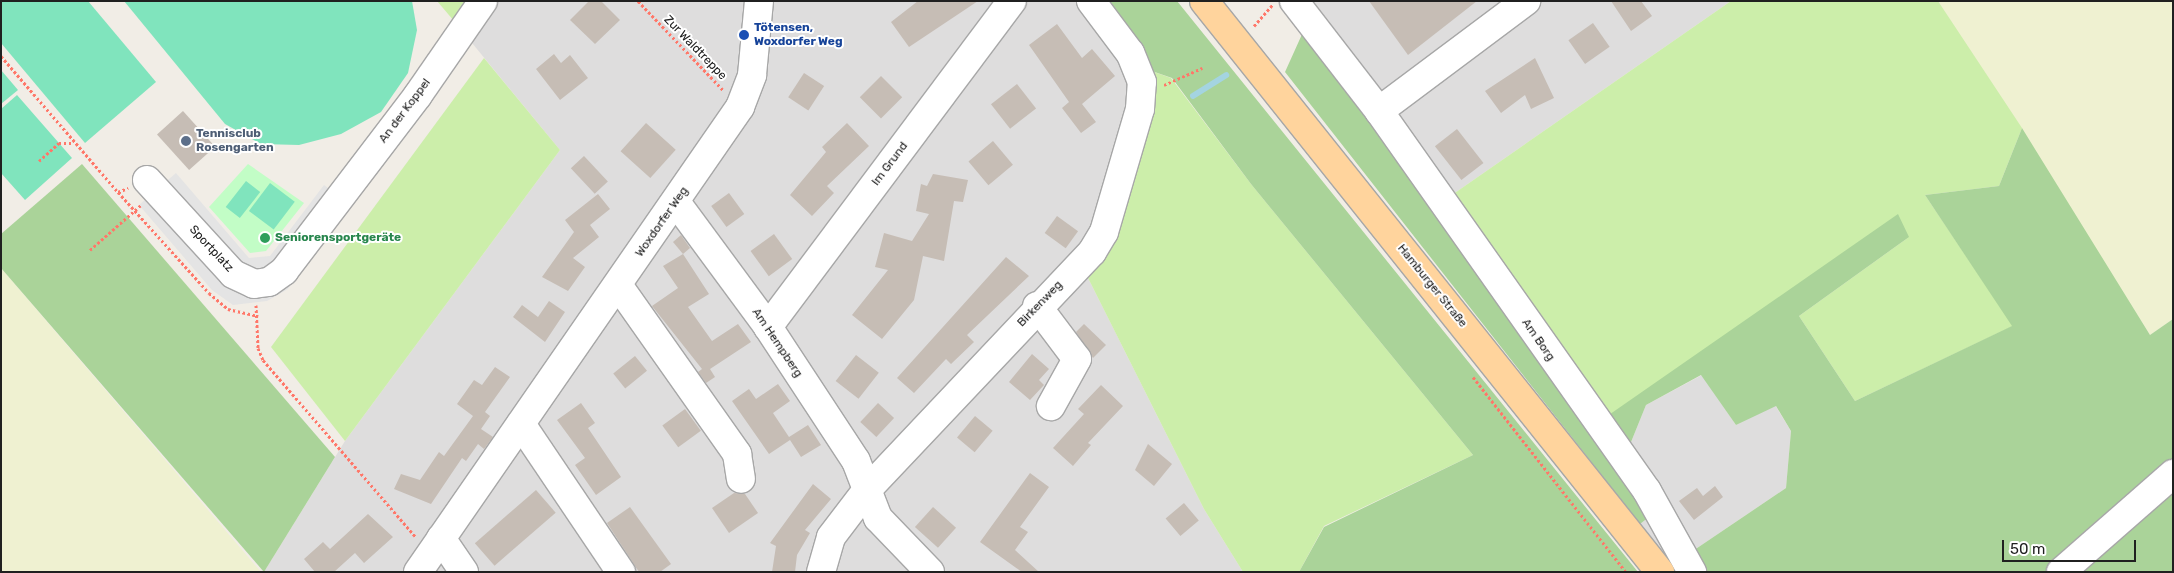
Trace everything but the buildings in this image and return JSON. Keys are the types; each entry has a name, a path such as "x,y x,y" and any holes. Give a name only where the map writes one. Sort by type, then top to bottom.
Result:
{"main road":[{"name":"Hamburger Straße","path":"1204,1 1660,572"}],"street":[{"name":"An der Koppel","path":"254,284 268,282 284,271 322,218 418,95 483,1"},
{"name":"Woxdorfer Weg","path":"430,554 676,202 740,107 752,75 759,1"},
{"name":"Im Grund","path":"768,327 1012,1"},
{"name":"Birkenweg","path":"821,572 831,537 866,491 1037,306 1092,252 1104,232 1142,95 1140,75 1130,53 1091,1"},
{"name":"Am Borg","path":"1294,1 1379,111 1647,491 1692,572"},
{"path":"1379,111 1526,1"},
{"name":"Sportplatz","path":"152,185 232,274 254,284"},
{"name":"Am Hempberg","path":"676,202 768,327 856,461 878,518 930,572"},
{"path":"618,285 737,454 741,479"},
{"path":"1037,306 1077,359 1051,406"},
{"path":"521,424 621,572"},
{"path":"2061,572 2173,474"},
{"path":"430,554 464,572"}],"path":[{"name":"Zur Waldtreppe","path":"638,1 740,107"},
{"path":"1254,26 1275,1"},
{"path":"1,56 73,143 209,293 228,309 258,316"},
{"path":"1142,95 1202,68"},
{"path":"39,161 59,143 73,143"},
{"path":"118,192 152,185"},
{"path":"90,250 135,211 152,185"},
{"path":"254,284 258,316 258,348 263,360 430,554"}],"shaded area":[{"path":"467,1 1101,1 1146,69 1084,270 1204,509 1243,572 264,572 345,441 560,150 454,21"},
{"path":"1293,1 1731,1 1449,197"},
{"path":"176,173 249,258 270,256 324,185 352,206 340,221 334,216 315,252 288,289 267,301 233,305 212,290 139,205"},
{"path":"1702,375 1736,425 1775,405 1791,431 1786,488 1672,565 1640,524 1667,503 1629,447 1646,405"}],"green space":[{"path":"1,1 88,1 156,82 85,143 1,43"},
{"path":"124,1 412,1 417,30 408,73 381,112 341,134 299,145 261,144 225,124"},
{"path":"437,1 467,1 454,21"},
{"path":"1101,1 1177,1 1638,572 1299,572 1324,527 1473,455 1251,184 1172,78 1146,69"},
{"path":"1731,1 1938,1 2022,128 1999,186 1925,195 2013,326 1855,401 1799,316 1909,237 1603,419 1449,197"},
{"path":"1938,1 2173,1 2173,319 2150,335"},
{"path":"1308,21 1603,419 1898,214 1909,237 1799,316 1855,401 2012,326 1925,195 1999,186 2022,128 2150,335 2173,319 2173,572 1677,572 1672,565 1786,488 1791,431 1776,406 1736,425 1701,375 1646,405 1629,447 1667,503 1640,524 1285,72"},
{"path":"484,58 560,150 345,441 271,347"},
{"path":"1146,69 1171,78 1251,184 1473,455 1324,526 1299,572 1243,572 1204,509 1084,270"},
{"path":"1,70 18,90 1,104"},
{"path":"17,95 72,158 25,200 1,173 1,109"},
{"path":"82,164 335,457 264,572 1,268 1,234"},
{"path":"248,164 304,203 266,251 250,253 209,207"},
{"path":"246,181 260,192 240,218 226,207"},
{"path":"270,183 295,202 274,230 249,211"},
{"path":"1,268 261,572 1,572"}],"waterway":[{"path":"1193,96 1226,75"}],"place":[{"name":"Tötensen, Woxdorfer Weg","path":"744,35"},
{"name":"Tennisclub Rosengarten","path":"186,141"},
{"name":"Seniorensportgeräte","path":"265,238"}]}
